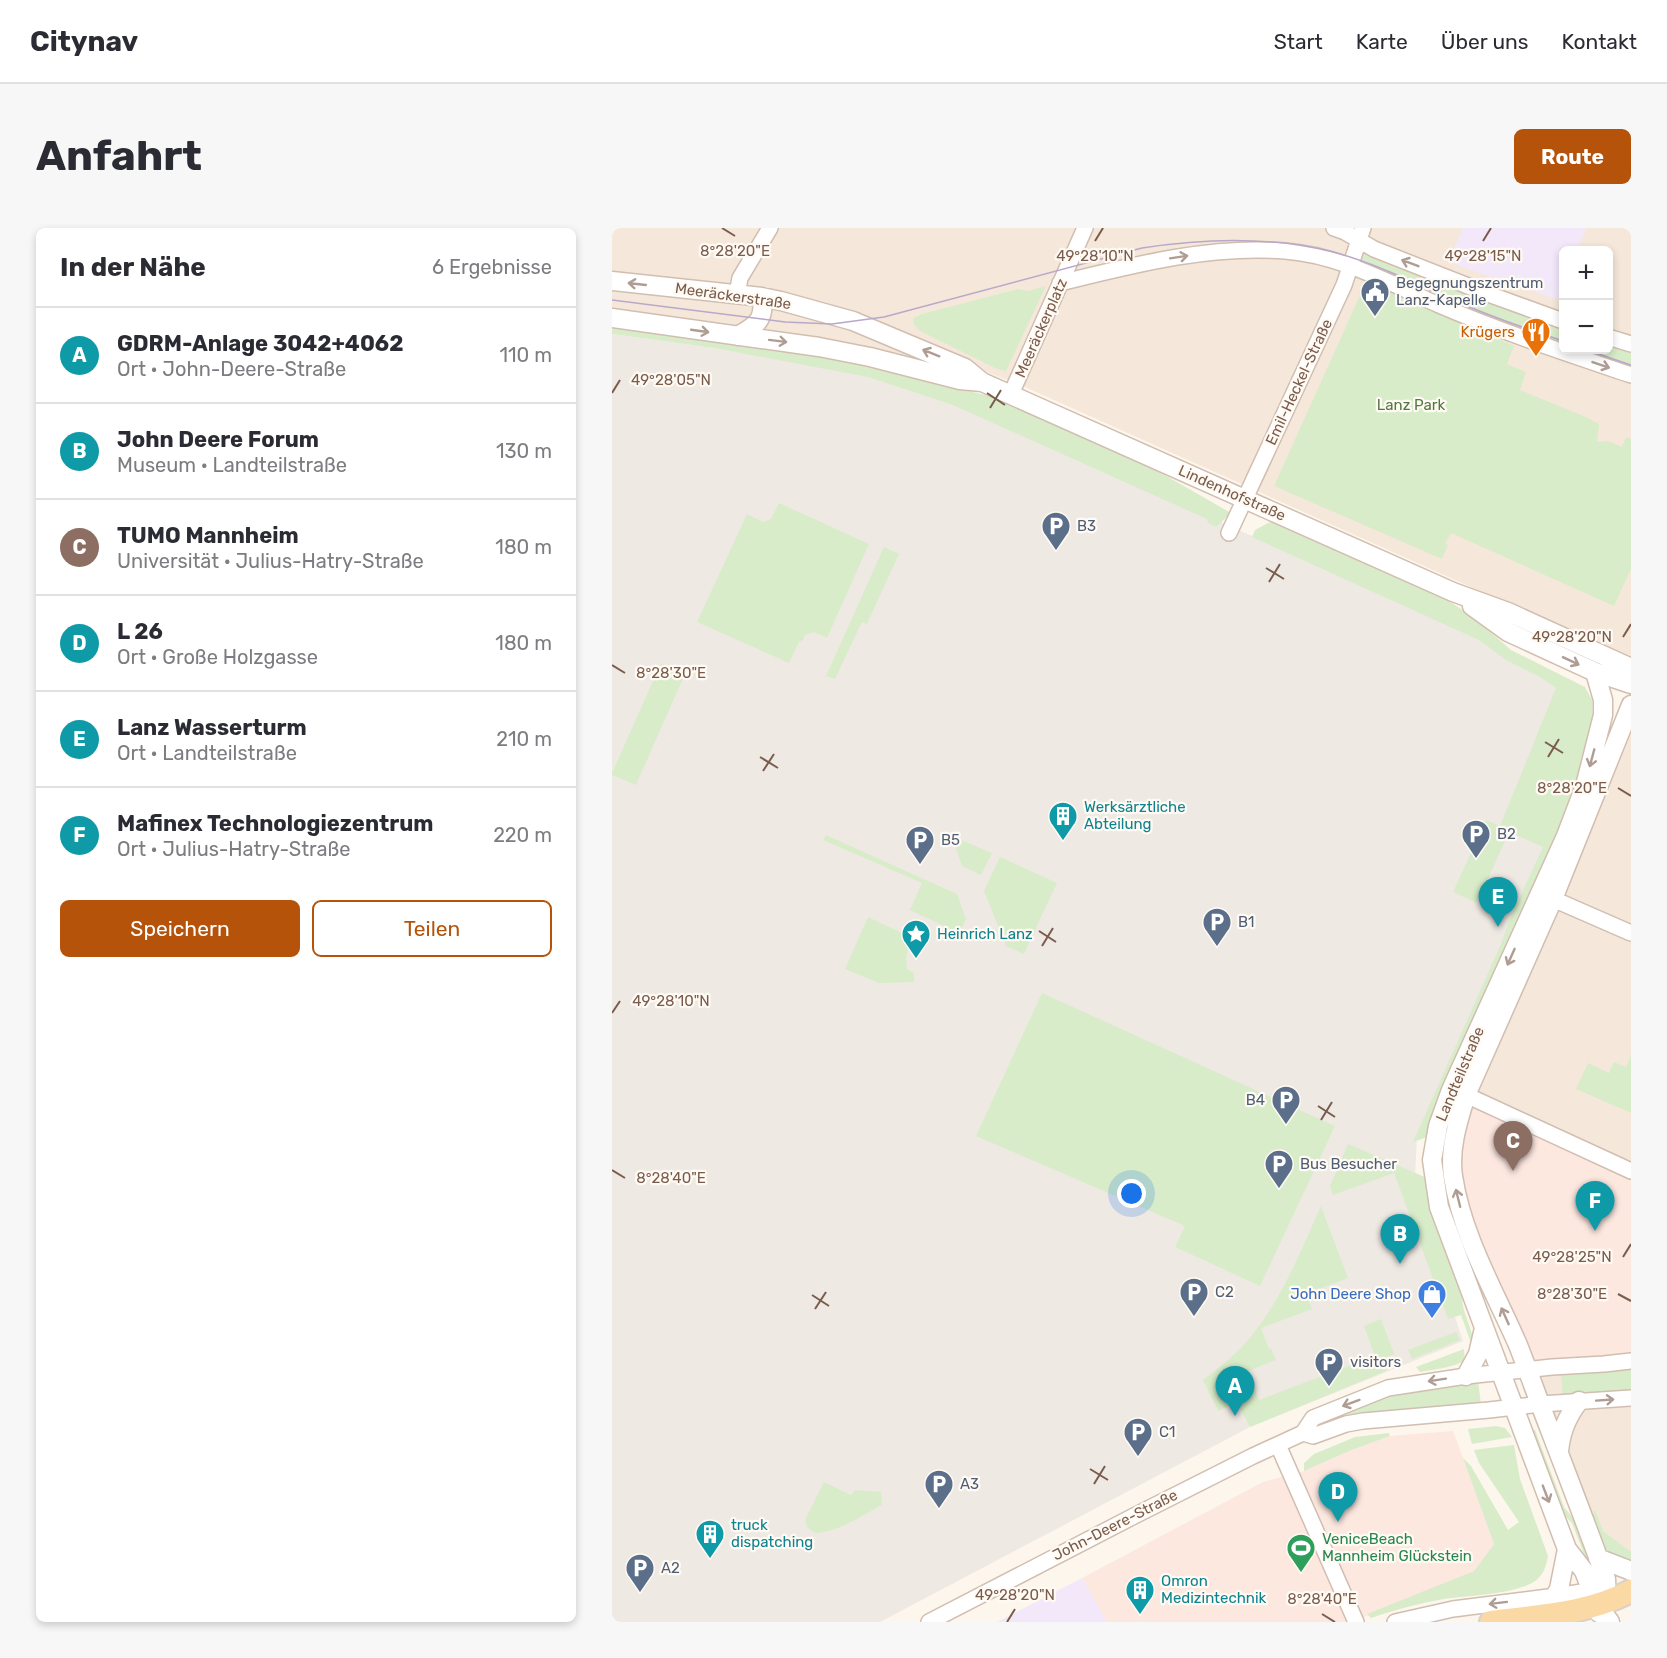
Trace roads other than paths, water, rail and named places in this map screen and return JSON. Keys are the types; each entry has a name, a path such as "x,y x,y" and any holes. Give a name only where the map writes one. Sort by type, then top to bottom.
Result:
{"main road":[{"path":"1491,1622 1600,1606 1631,1591"}],"street":[{"path":"737,294 740,278 770,228"},
{"name":"Meeräckerplatz","path":"1011,394 1085,228"},
{"path":"1334,228 1360,234 1384,253 1559,320"},
{"name":"Emil-Heckel-Straße","path":"1229,533 1340,296 1360,234"},
{"path":"1060,283 1147,262 1238,250 1286,251 1318,256 1351,267 1537,344 1631,375"},
{"name":"Meeräckerstraße","path":"612,281 762,297 853,321 965,368 982,382 1011,394"},
{"path":"738,336 755,326 761,318 762,297"},
{"name":"Meeräckerstraße","path":"612,318 819,347 880,359 960,380 982,382"},
{"path":"1613,338 1631,344"},
{"name":"Lindenhofstraße","path":"1011,394 1454,592 1508,612 1631,668"},
{"name":"Lindenhofstraße","path":"1454,592 1508,632 1595,672 1631,684"},
{"name":"Landteilstraße","path":"1595,672 1603,700 1603,715 1585,786 1566,836 1451,1090 1438,1126 1432,1160 1439,1207 1567,1549 1584,1571 1600,1606"},
{"name":"Landteilstraße","path":"1600,1606 1606,1579 1541,1404 1500,1304 1488,1283 1457,1198 1452,1173 1452,1153 1457,1124 1466,1095 1553,899 1631,705"},
{"path":"1553,899 1631,933"},
{"path":"1466,1095 1631,1171"},
{"path":"1466,1376 1478,1354 1484,1328"},
{"name":"John-Deere-Straße","path":"929,1622 1106,1530 1303,1433 1313,1418 1388,1388 1501,1372 1631,1361"},
{"name":"John-Deere-Straße","path":"1303,1433 1313,1436 1363,1420 1631,1398"},
{"path":"1559,1453 1564,1426 1579,1401"},
{"path":"1278,1445 1356,1622"},
{"path":"1543,1616 1556,1596 1567,1549"},
{"path":"1598,1558 1631,1571"},
{"path":"1395,1622 1453,1609 1556,1596 1600,1606 1631,1586"}],"tram line":[{"path":"612,300 785,322 832,324 884,317 1142,248 1190,242 1262,241 1309,247 1350,257 1489,315 1559,340"},
{"path":"1599,354 1631,365"}],"place":[{"name":"Begegnungszentrum Lanz-Kapelle","path":"1375,318"},
{"name":"Krügers","path":"1536,358"},
{"name":"B3","path":"1056,552"},
{"name":"Werksärztliche Abteilung","path":"1063,842"},
{"name":"B2","path":"1476,860"},
{"name":"B5","path":"920,866"},
{"name":"Lanz Wasserturm","path":"1498,927"},
{"name":"B1","path":"1217,948"},
{"name":"Heinrich Lanz","path":"916,960"},
{"name":"B4","path":"1286,1126"},
{"name":"TUMO Mannheim","path":"1513,1171"},
{"name":"Bus Besucher","path":"1279,1190"},
{"name":"Mafinex Technologiezentrum","path":"1595,1231"},
{"name":"John Deere Forum","path":"1400,1264"},
{"name":"C2","path":"1194,1318"},
{"name":"John Deere Shop","path":"1432,1320"},
{"name":"visitors","path":"1329,1388"},
{"name":"GDRM-Anlage 3042+4062","path":"1235,1416"},
{"name":"C1","path":"1138,1458"},
{"name":"A3","path":"939,1510"},
{"name":"L 26","path":"1338,1522"},
{"name":"truck dispatching","path":"710,1560"},
{"name":"VeniceBeach Mannheim Glückstein","path":"1301,1574"},
{"name":"A2","path":"640,1594"},
{"name":"Omron Medizintechnik","path":"1140,1616"}],"park label":[{"name":"Lanz Park","path":"1411,405"}]}
